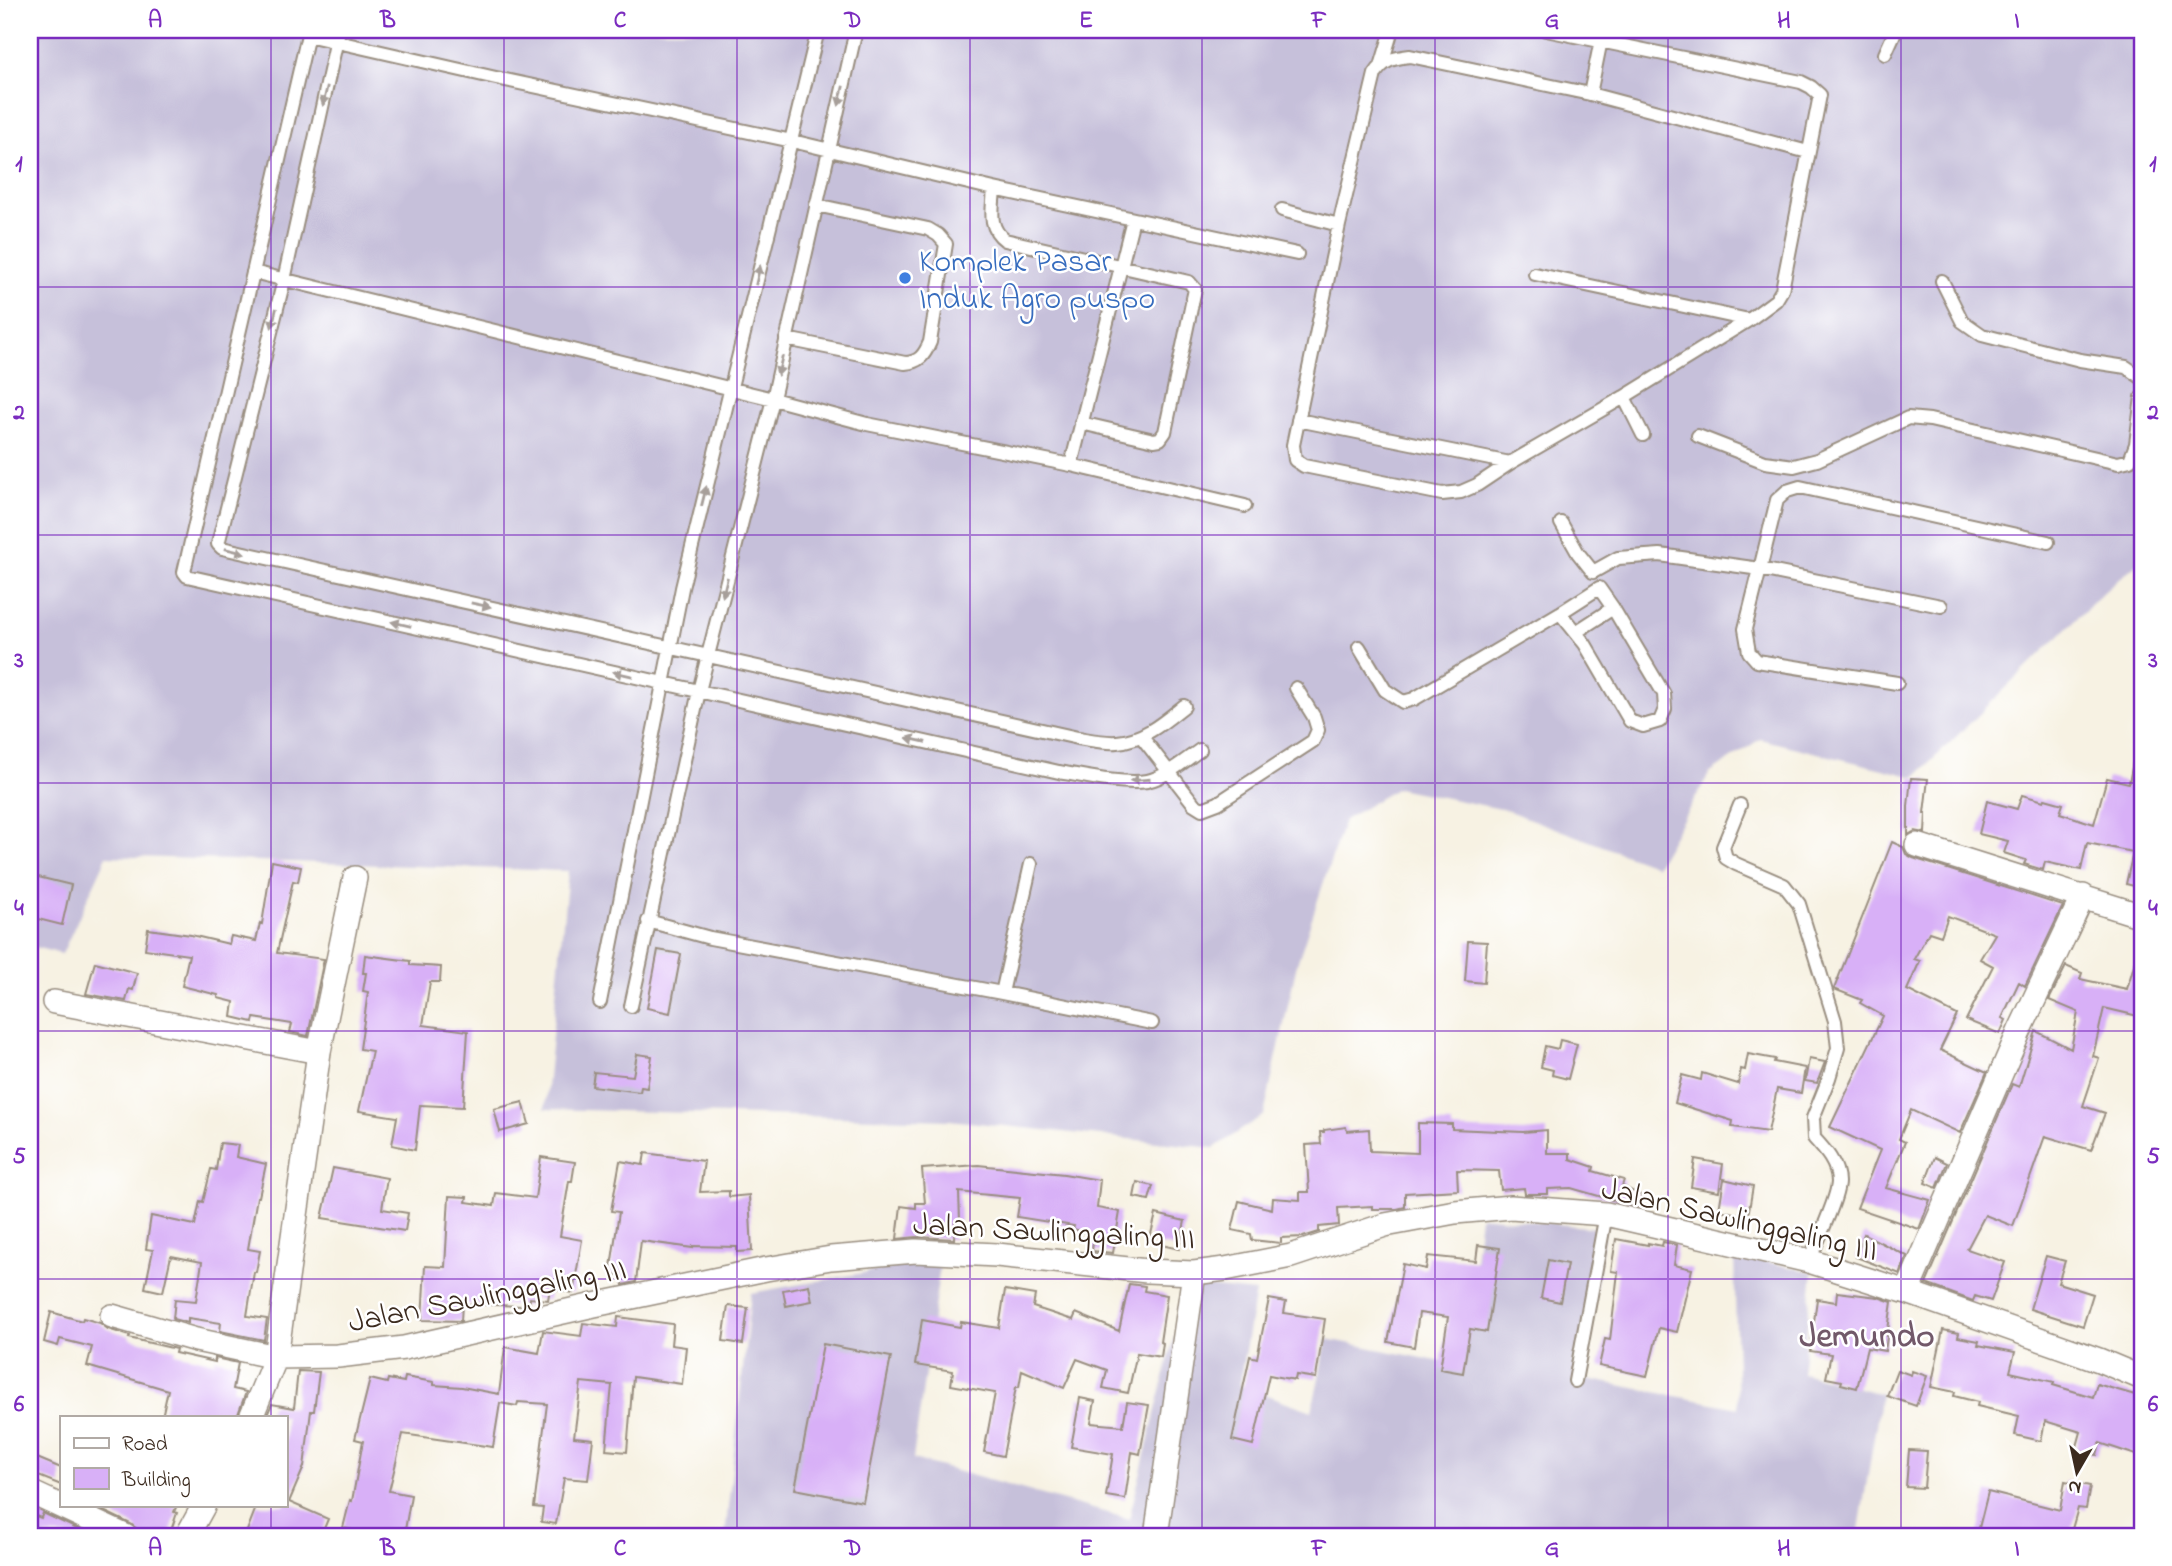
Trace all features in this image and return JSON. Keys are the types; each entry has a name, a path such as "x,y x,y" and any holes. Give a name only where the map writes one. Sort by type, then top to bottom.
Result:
{"street":[{"path":"1917,845 2142,916"},
{"path":"251,1416 276,1357 319,1052 355,878"},
{"path":"1907,1292 2019,1032 2083,896"},
{"path":"54,1002 319,1052"},
{"name":"Jalan Sawlinggaling III","path":"112,1317 196,1340 276,1357 338,1356 404,1348 621,1299 831,1258 916,1251 997,1255 1147,1271 1194,1273 1291,1256 1385,1225 1455,1212 1511,1208 1606,1214 1809,1261 1907,1292 2099,1360 2142,1378"},
{"path":"1156,1536 1194,1273"},
{"path":"30,1492 60,1506"},
{"path":"60,1506 125,1536"},
{"path":"187,1536 203,1506"}],"lane":[{"path":"600,1002 669,646 818,30"},
{"path":"631,1006 699,691 773,399 856,30"},
{"path":"1392,30 1382,63 1375,74 1339,225 1293,445 1295,460 1304,466 1442,494 1461,492 1477,485 1624,397 1749,320 1776,300 1782,290 1820,96 1801,82 1602,36 1546,30"},
{"path":"1200,750 1147,781 1116,780 1059,772 185,575 308,32 338,36 995,190 1297,254"},
{"path":"1885,54 1894,34"},
{"path":"338,36 284,280 219,546 226,550 1078,738 1115,742 1141,736 1154,730 1184,706"},
{"path":"1590,94 1602,36"},
{"path":"1382,63 1410,56 1590,94 1808,152"},
{"path":"995,190 992,224 996,234 1005,240 1189,282 1195,289 1165,432 1160,439 1154,440 1081,422"},
{"path":"786,339 905,363 915,362 925,355 930,342 946,244 928,229 817,205"},
{"path":"1282,211 1339,225"},
{"path":"1071,465 1133,219"},
{"path":"253,272 867,424 1071,465 1245,506"},
{"path":"1535,274 1749,320"},
{"path":"1942,281 1962,321 1982,335 2080,360 2126,367 2142,378"},
{"path":"1624,397 1643,435"},
{"path":"1698,436 1765,462 1794,466 1817,460 1908,418 1930,419 2118,463 2130,460 2133,452 2142,397"},
{"path":"1298,420 1510,463"},
{"path":"1897,683 1757,661 1749,652 1745,629 1777,500 1787,491 1800,487 2048,542"},
{"path":"1560,613 1576,632 1630,721 1643,726 1660,721 1665,709 1664,694 1561,523"},
{"path":"1592,572 1618,558 1660,555 1760,569 1941,606"},
{"path":"1359,647 1385,690 1403,702 1414,699 1599,588"},
{"path":"1576,632 1613,608"},
{"path":"1141,736 1194,804 1202,809 1218,803 1313,741 1318,730 1314,717 1296,688"},
{"path":"1740,805 1723,847 1726,858 1784,885 1799,904 1835,1021 1838,1048 1812,1118 1814,1138 1830,1156 1838,1182 1809,1261"},
{"path":"1002,993 1031,864"},
{"path":"648,921 710,938 1152,1023"},
{"path":"1575,1381 1606,1214"}],"shaded area":[{"path":"30,30 2142,30 2142,559 2105,591 1915,777 1760,739 1709,774 1656,866 1506,810 1397,788 1344,820 1297,964 1264,1115 1214,1148 949,1120 545,1109 568,871 107,856 62,954 30,946"},
{"path":"1480,1216 1605,1229 1582,1378 1738,1408 1734,1255 1813,1272 1802,1373 1881,1394 1858,1536 725,1536 751,1293 941,1259 913,1459 1129,1519 1187,1285 1255,1292 1239,1385 1312,1411 1327,1339 1463,1366"}],"building":[{"path":"2135,751 2142,752 2142,888 2126,884 2133,852 2087,843 2081,870 2045,862 2043,870 2024,864 2026,860 2004,853 2008,841 1979,834 1987,801 2017,809 2022,795 2063,804 2060,813 2094,824 2107,778 2129,783"},
{"path":"1911,778 1928,779 1924,813 1925,833 1915,831 1908,835 1908,806"},
{"path":"1892,842 1903,847 1906,854 1913,858 2063,906 2025,986 2019,982 2002,1018 2006,1020 2000,1034 1966,1020 1993,966 1980,959 1995,934 1948,916 1941,936 1929,932 1914,959 1920,961 1907,990 1957,1015 1940,1050 1987,1072 1960,1133 1911,1110 1899,1139 1905,1142 1886,1188 1930,1200 1919,1229 1857,1208 1880,1150 1830,1127 1883,1016 1860,1003 1862,1000 1834,989"},
{"path":"272,861 301,867 298,882 293,881 277,953 324,959 308,1036 290,1032 292,1024 254,1018 253,1022 232,1017 234,1002 182,986 189,955 145,949 148,929 229,944 231,936 256,941 260,923 262,924"},
{"path":"30,875 71,885 62,925 30,917"},
{"path":"1468,941 1487,942 1484,983 1465,981"},
{"path":"658,950 681,954 670,1013 647,1008"},
{"path":"2138,951 2142,952 2142,998 2138,1016 2104,1008 2093,1056 2099,1058 2083,1106 2105,1113 2091,1150 2045,1136 2013,1226 1985,1215 1967,1249 2005,1262 1991,1301 1975,1296 1973,1301 1926,1284 2012,1084 2019,1087 2036,1031 2071,1049 2078,1012 2049,1000 2066,966 2082,973 2080,979 2127,989"},
{"path":"365,955 410,961 410,965 441,967 440,982 430,982 423,1025 468,1031 463,1107 420,1105 415,1150 392,1145 397,1117 359,1111 372,1051 360,1049 368,992 363,991"},
{"path":"95,962 137,973 133,990 129,989 126,1001 86,994"},
{"path":"1560,1040 1577,1044 1568,1079 1552,1075 1553,1070 1541,1067 1545,1046 1558,1049"},
{"path":"637,1054 652,1056 647,1088 641,1087 640,1092 592,1086 594,1072 633,1076"},
{"path":"1748,1054 1805,1068 1801,1093 1777,1089 1768,1132 1732,1127 1733,1121 1675,1103 1682,1075 1701,1080 1702,1073 1738,1084 1741,1069 1745,1070"},
{"path":"1809,1059 1825,1062 1817,1083 1805,1081"},
{"path":"523,1102 529,1124 500,1132 494,1109"},
{"path":"1418,1123 1452,1124 1452,1129 1523,1132 1547,1130 1547,1153 1570,1153 1570,1159 1594,1167 1593,1171 1624,1180 1622,1186 1642,1196 1637,1207 1571,1188 1548,1189 1548,1194 1525,1194 1524,1188 1501,1190 1499,1171 1457,1170 1458,1190 1405,1193 1405,1207 1397,1209 1372,1209 1372,1206 1338,1208 1339,1225 1319,1227 1319,1232 1303,1237 1281,1238 1281,1243 1252,1240 1251,1234 1232,1230 1239,1201 1272,1209 1273,1198 1300,1200 1300,1192 1309,1192 1306,1145 1321,1144 1320,1132 1346,1127 1347,1131 1369,1129 1370,1151 1418,1153"},
{"path":"220,1143 238,1145 236,1157 266,1164 248,1249 260,1251 247,1316 267,1319 264,1340 220,1331 221,1323 188,1318 188,1323 173,1319 175,1299 196,1301 202,1262 171,1256 163,1292 145,1288 153,1250 146,1249 151,1216 195,1225 211,1169 216,1170"},
{"path":"645,1153 704,1161 700,1192 729,1191 729,1197 749,1195 752,1251 737,1252 737,1247 693,1248 641,1241 636,1282 623,1285 621,1275 610,1274 619,1212 611,1211 620,1161 643,1165"},
{"path":"541,1157 575,1162 572,1181 569,1181 560,1236 582,1240 573,1293 550,1288 548,1300 530,1298 529,1305 525,1306 462,1304 461,1321 422,1320 425,1266 445,1267 449,1196 467,1197 466,1202 494,1206 496,1193 535,1198"},
{"path":"1935,1157 1947,1163 1937,1188 1925,1183"},
{"path":"1695,1159 1723,1164 1719,1192 1691,1187"},
{"path":"978,1165 1100,1180 1097,1208 1120,1212 1113,1253 1092,1251 1094,1234 1073,1229 1074,1226 1017,1217 1020,1198 959,1192 960,1221 955,1222 954,1239 897,1239 901,1206 916,1208 916,1203 925,1203 922,1169"},
{"path":"333,1168 387,1178 382,1209 408,1213 405,1231 322,1218"},
{"path":"1724,1179 1753,1186 1748,1216 1719,1210"},
{"path":"1137,1182 1153,1186 1149,1200 1134,1197"},
{"path":"1156,1214 1185,1221 1179,1249 1149,1242"},
{"path":"1864,1234 1907,1256 1900,1274 1856,1257"},
{"path":"1616,1239 1648,1245 1662,1246 1663,1242 1677,1245 1674,1265 1692,1269 1677,1332 1659,1328 1647,1376 1599,1366 1605,1339 1610,1340 1618,1272 1611,1271"},
{"path":"1478,1245 1500,1248 1487,1332 1470,1329 1463,1373 1440,1369 1448,1317 1419,1313 1414,1347 1388,1342 1403,1264 1426,1269 1428,1256 1476,1261"},
{"path":"2046,1256 2065,1261 2058,1283 2093,1294 2083,1326 2030,1309"},
{"path":"1548,1260 1567,1264 1560,1302 1541,1298"},
{"path":"1129,1284 1145,1286 1144,1291 1167,1295 1160,1342 1163,1343 1161,1357 1137,1353 1128,1393 1103,1388 1107,1370 1077,1359 1064,1388 1022,1370 1019,1387 1016,1387 1003,1456 984,1452 995,1393 951,1385 953,1371 915,1365 922,1320 960,1327 961,1322 999,1328 1005,1290 1035,1295 1033,1307 1073,1320 1076,1313 1119,1331"},
{"path":"809,1285 812,1301 786,1306 783,1290"},
{"path":"1837,1292 1878,1297 1892,1302 1885,1351 1867,1348 1857,1388 1826,1378 1831,1354 1810,1351 1817,1299 1836,1302"},
{"path":"1269,1299 1286,1302 1284,1313 1325,1319 1316,1378 1296,1375 1295,1380 1269,1375 1253,1445 1232,1440 1250,1356 1257,1358"},
{"path":"728,1306 748,1308 743,1344 723,1341"},
{"path":"51,1312 82,1321 83,1318 130,1336 129,1338 176,1349 175,1353 215,1362 215,1358 238,1363 233,1389 246,1392 237,1416 162,1416 168,1390 87,1366 92,1347 60,1339 58,1346 44,1342"},
{"path":"618,1317 673,1324 671,1345 686,1347 682,1384 633,1377 627,1452 606,1450 612,1385 581,1382 574,1437 593,1439 588,1480 564,1478 556,1524 541,1522 543,1508 534,1507 547,1404 518,1402 517,1406 500,1403 493,1447 403,1434 389,1491 411,1495 404,1536 363,1536 363,1532 343,1528 350,1500 352,1501 363,1441 355,1439 370,1379 387,1383 388,1379 404,1382 405,1377 434,1382 434,1385 499,1394 505,1347 539,1353 543,1331 581,1336 583,1323 617,1327"},
{"path":"1943,1330 1959,1333 1958,1337 1979,1341 1978,1345 2015,1352 2010,1372 2054,1382 2053,1385 2093,1397 2097,1384 2142,1397 2142,1457 2100,1443 2097,1455 2076,1450 2081,1432 2045,1421 2041,1441 2015,1435 2019,1416 1977,1406 1978,1402 1954,1396 1955,1392 1931,1387"},
{"path":"823,1344 891,1357 863,1502 795,1489"},
{"path":"1897,1370 1911,1375 1912,1371 1927,1376 1916,1406 1887,1396"},
{"path":"298,1371 319,1372 304,1467 289,1502 328,1519 321,1536 245,1536 257,1506 287,1506 287,1416 266,1416 272,1404 294,1408"},
{"path":"1080,1398 1095,1401 1091,1423 1123,1426 1127,1402 1149,1405 1140,1454 1132,1452 1125,1499 1106,1496 1113,1454 1071,1447"},
{"path":"1909,1450 1927,1451 1924,1488 1906,1487"},
{"path":"37,1458 60,1468 60,1485 31,1473"},
{"path":"2065,1481 2090,1486 2086,1509 2078,1508 2070,1536 1977,1536 1988,1492 2060,1510"},
{"path":"93,1506 177,1506 174,1512 177,1513 169,1536 139,1536 137,1529"},
{"path":"43,1513 92,1536 30,1536 30,1514 41,1518"}],"place":[{"name":"Komplek Pasar Induk Agro puspo","path":"905,278"}],"district":[{"name":"Jemundo","path":"1867,1334"}]}
